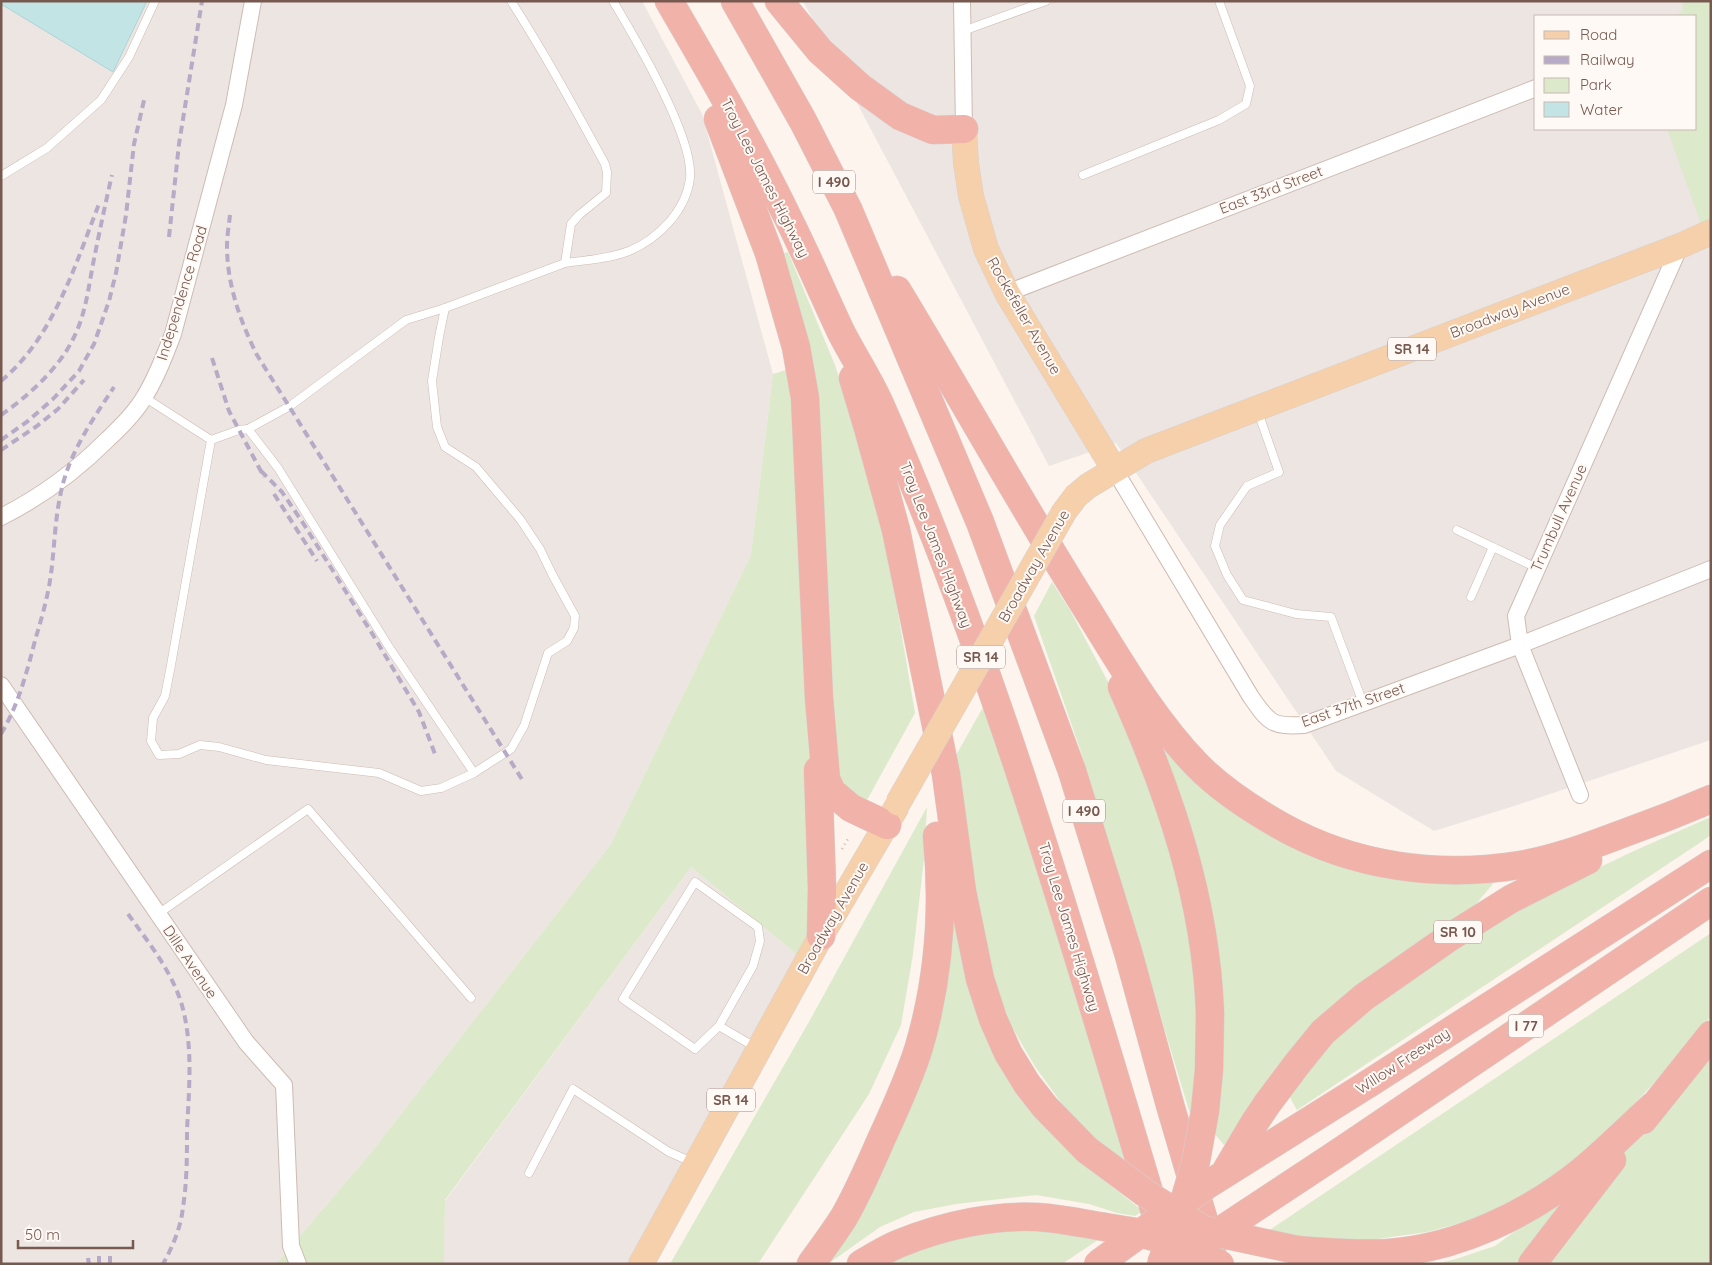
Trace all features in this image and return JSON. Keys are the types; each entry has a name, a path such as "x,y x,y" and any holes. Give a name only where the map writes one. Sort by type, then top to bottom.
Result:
{"highway":[{"name":"I 490","path":"736,1 803,121 848,209 980,522 1072,771 1128,952 1170,1105 1218,1264"},
{"path":"779,1 820,51 860,87 900,116 933,130 964,129"},
{"path":"671,4 729,146 769,253 796,347 805,398 819,698 826,779 832,792 851,808 893,814"},
{"name":"Troy Lee James Highway","path":"671,4 789,219 843,335 854,386 875,417 939,547 1007,732 1069,926 1170,1264"},
{"path":"848,209 1066,576 1142,697 1197,766 1242,802 1299,836 1341,852 1402,868 1435,871 1471,870 1520,865 1558,856 1592,846 1699,804"},
{"path":"875,417 946,774 962,891 980,979 993,1019 1008,1053 1027,1084 1045,1107 1087,1150 1145,1193 1204,1230 1297,1250 1356,1254 1391,1252 1431,1247 1502,1221 1550,1194 1583,1170 1653,1106"},
{"path":"1066,576 1122,688 1153,760 1173,815 1198,908 1206,953 1210,1014 1209,1070 1205,1111 1196,1161 1183,1205 1160,1264"},
{"path":"811,1264 844,1217 902,1095 919,1047 931,998 938,951 940,869 917,631"},
{"path":"819,698 818,781 822,888 821,936"},
{"name":"SR 10","path":"1187,1264 1212,1196 1240,1145 1267,1104 1323,1032 1397,972 1447,938 1511,899 1699,804"},
{"name":"Willow Freeway","path":"1098,1264 1207,1185 1711,864"},
{"name":"I 77","path":"1170,1264 1341,1152 1711,901"},
{"path":"1532,1264 1653,1106 1711,1035"},
{"path":"861,1264 897,1244 923,1235 987,1220 1016,1218 1047,1218 1136,1232 1179,1244 1218,1264"}],"main road":[{"name":"Rockefeller Avenue","path":"964,129 966,163 971,196 986,249 1007,293 1114,469"},
{"name":"Broadway Avenue","path":"641,1264 821,936 893,814 1064,512 1076,496 1114,469 1146,451 1680,246 1711,232"}],"street":[{"name":"Independence Road","path":"1,518 64,479 94,453 117,431 144,397 161,365 174,334 234,105 253,1"},
{"name":"Rockefeller Avenue","path":"962,1 964,129"},
{"name":"East 33rd Street","path":"1007,293 1534,89"},
{"name":"Trumbull Avenue","path":"1580,795 1520,644 1516,616 1680,246"},
{"name":"East 37th Street","path":"1114,469 1251,697 1271,722 1284,726 1304,725 1520,644 1711,569"},
{"name":"Dille Avenue","path":"1,685 246,1042 284,1085 291,1246 298,1264"}],"lane":[{"path":"1,176 48,148 101,100 129,57 155,1"},
{"path":"511,1 537,41 579,115 605,164 607,172 606,193 571,224 565,262"},
{"path":"210,440 239,430 248,429 290,406 406,320 445,308 565,262 608,257 627,252 644,244 676,214 683,203 690,178 689,160 680,131 637,44 613,1"},
{"path":"963,31 1046,1"},
{"path":"1082,175 1219,120 1246,104 1250,86 1219,1"},
{"path":"210,440 171,665 164,696 153,718 151,741 159,755 179,754 200,745 219,747 266,760 379,773 422,790 441,788 474,773 511,749 524,726 548,653 567,642 574,628 576,616 552,574 540,548 520,519 476,468 445,447 437,427 432,381 445,308"},
{"path":"144,397 210,440"},
{"path":"1257,409 1279,472 1246,486 1220,525 1215,546 1227,576 1244,600 1296,614 1331,617 1362,703"},
{"path":"248,429 278,468 389,647 474,773"},
{"path":"1457,530 1537,568"},
{"path":"1471,597 1493,547"},
{"path":"158,914 308,809 471,998"},
{"path":"695,882 758,927 760,941 753,966 719,1026 695,1049 623,999 695,882"},
{"path":"719,1026 759,1050"},
{"path":"529,1173 573,1089 669,1152 696,1164"}],"shaded area":[{"path":"147,1 642,1 702,114 773,374 751,555 611,844 370,1154 276,1264 1,1264 1,4 113,72"},
{"path":"803,1 1711,1 1711,740 1434,831 1336,771 1116,443 1049,466"},
{"path":"691,867 807,963 641,1264 444,1264 445,1201"}],"green space":[{"path":"1683,1 1711,1 1711,232 1705,235 1667,130 1697,130 1697,15 1677,15 1682,12"},
{"path":"788,252 835,365 883,525 915,713 867,800 856,801 837,787 782,254"},
{"path":"799,366 819,698 807,963 691,867 445,1200 444,1264 276,1264 370,1154 611,844 751,555 773,374"},
{"path":"1052,582 1071,612 1115,695 1164,819 1191,925 1200,1048 1191,1117 1080,749 1034,616"},
{"path":"990,695 1136,1173 1098,1142 1068,1112 1036,1068 1023,1046 1011,1025 998,992 984,945 955,757"},
{"path":"1171,748 1280,837 1496,880 1471,910 1243,1121 1224,1145 1213,1132 1222,1012 1213,913 1161,752"},
{"path":"927,807 924,859 913,954 901,1025 869,1094 758,1264 670,1264 810,1020"},
{"path":"1711,817 1711,835 1297,1110 1288,1094 1304,1064 1426,966 1525,903 1636,850"},
{"path":"955,914 1024,1098 1058,1141 1093,1172 1143,1211 1135,1216 1117,1213 1089,1204 1036,1195 956,1204 914,1212 880,1227 828,1264 945,979"},
{"path":"1711,933 1711,1016 1672,1064 1579,1162 1529,1194 1476,1219 1427,1232 1377,1239 1307,1240 1265,1233"},
{"path":"1711,1035 1711,1264 1532,1264"},
{"path":"1572,1195 1521,1264 1434,1264 1495,1246 1538,1214"},
{"path":"1013,1223 1107,1234 1062,1264 878,1264 899,1252"}],"water":[{"path":"1,1 147,1 113,72 1,4"}],"railway":[{"path":"169,237 179,144 202,1"},
{"path":"1,440 28,421 53,399 79,371 94,344 109,301 116,273 126,215 134,144 145,96"},
{"path":"1,415 21,400 50,372 59,362 76,332 86,304 112,175"},
{"path":"1,381 19,363 49,322 61,299 99,204"},
{"path":"230,215 227,246 229,274 240,316 257,355 523,781"},
{"path":"212,358 229,411 264,477"},
{"path":"1,450 37,426 58,409 84,380"},
{"path":"1,734 13,711 22,687 45,606 51,574 59,503 68,467 92,420 114,387"},
{"path":"261,471 282,492 373,635 419,712 435,754"},
{"path":"274,494 317,561"},
{"path":"128,914 160,959 174,983 183,1009 188,1039 189,1085 184,1198 178,1229 163,1264"},
{"path":"99,1256 99,1264"},
{"path":"110,1256 110,1264"},
{"path":"88,1258 89,1264"}]}
